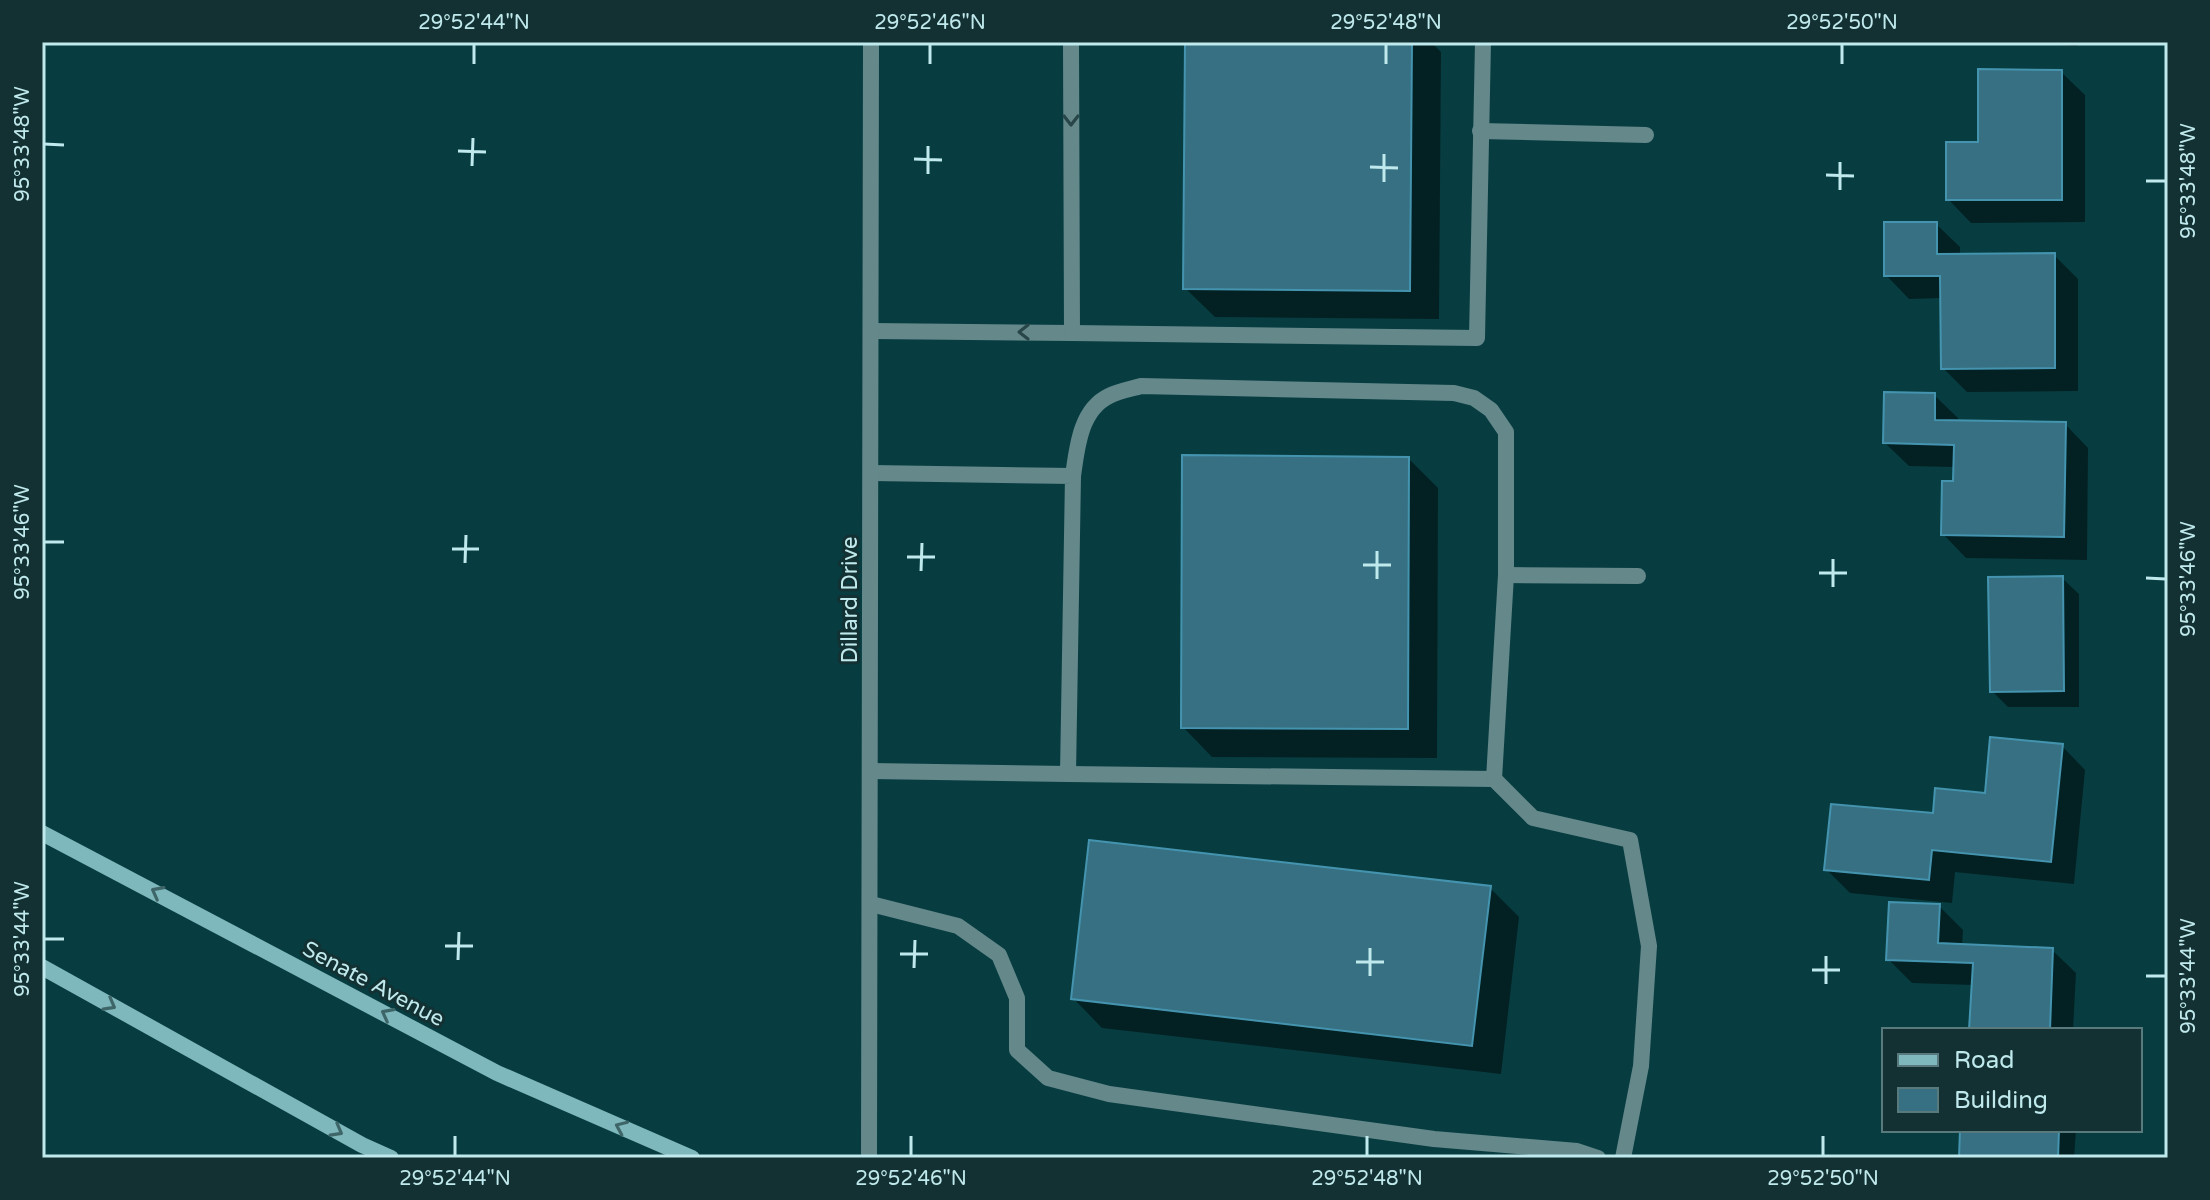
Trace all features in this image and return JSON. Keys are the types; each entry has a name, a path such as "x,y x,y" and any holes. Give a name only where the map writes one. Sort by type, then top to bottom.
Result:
{"street":[{"name":"Dillard Drive","path":"869,1158 871,42"},
{"path":"1071,42 1072,333"},
{"path":"872,331 1477,338 1483,42"},
{"path":"1480,131 1646,135"},
{"path":"1068,774 1073,476 1078,441 1085,422 1108,396 1141,386 1454,393 1474,398 1491,410 1506,432 1506,575 1494,779"},
{"path":"872,473 1073,476"},
{"path":"1506,575 1638,576"},
{"path":"871,771 1494,779 1533,818 1630,840 1649,946 1641,1066 1623,1158"},
{"name":"Senate Avenue","path":"42,833 497,1073 692,1158"},
{"path":"871,904 958,926 999,955 1017,998 1017,1050 1048,1078 1109,1094 1434,1139 1577,1151 1598,1158"},
{"path":"42,967 362,1145 391,1158"}],"building":[{"path":"1185,42 1412,42 1410,291 1183,289"},
{"path":"1978,69 2062,70 2062,200 1946,200 1946,142 1978,142"},
{"path":"1884,222 1937,222 1937,254 2055,253 2055,368 1941,369 1940,276 1884,276"},
{"path":"1884,392 1935,393 1935,420 2066,422 2064,537 1941,535 1942,481 1953,481 1954,445 1883,443"},
{"path":"1182,455 1409,457 1408,729 1181,728"},
{"path":"2063,576 2064,691 1990,692 1988,577"},
{"path":"1990,737 2063,744 2051,862 1932,850 1929,880 1824,870 1831,804 1933,813 1935,788 1985,793"},
{"path":"1089,840 1491,886 1472,1046 1071,999"},
{"path":"1889,902 1940,904 1938,943 2053,948 2050,1028 1969,1028 1973,963 1886,960"},
{"path":"1960,1132 2059,1132 2058,1158 1959,1158"}]}
